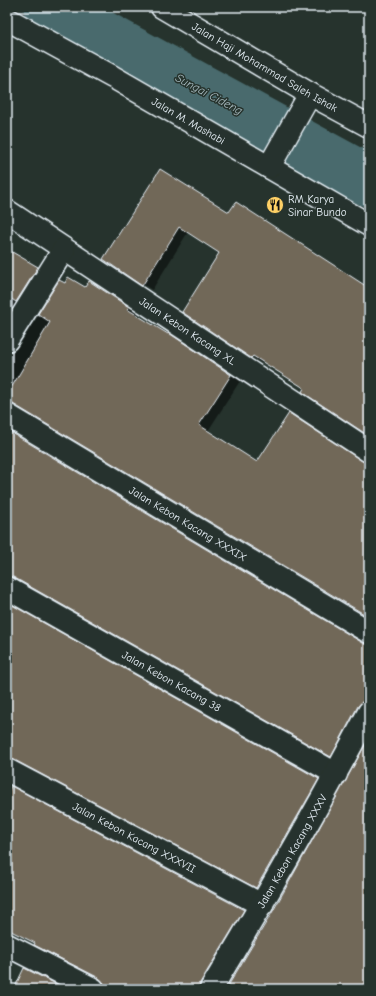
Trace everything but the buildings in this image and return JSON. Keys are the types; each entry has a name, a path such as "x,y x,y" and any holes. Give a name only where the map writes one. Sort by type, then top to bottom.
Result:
{"street":[{"name":"Jalan Haji Mohammad Saleh Ishak","path":"162,7 310,94 369,126"},
{"name":"Jalan M. Mashabi","path":"7,19 112,77 274,159 369,225"},
{"path":"274,159 310,94"},
{"name":"Jalan Kebon Kacang XL","path":"7,211 369,451"},
{"path":"7,340 64,249"},
{"name":"Jalan Kebon Kacang XXXIX","path":"7,415 369,632"},
{"name":"Jalan Kebon Kacang 38","path":"7,588 336,774"},
{"name":"Jalan Kebon Kacang XXXV","path":"211,989 262,905 336,774 369,712"},
{"name":"Jalan Kebon Kacang XXXVII","path":"7,770 262,905"},
{"path":"7,945 93,989"}],"waterway":[{"name":"Sungai Cideng","path":"49,7 369,181"}],"place":[{"name":"RM Karya Sinar Bundo","path":"275,205"}]}
